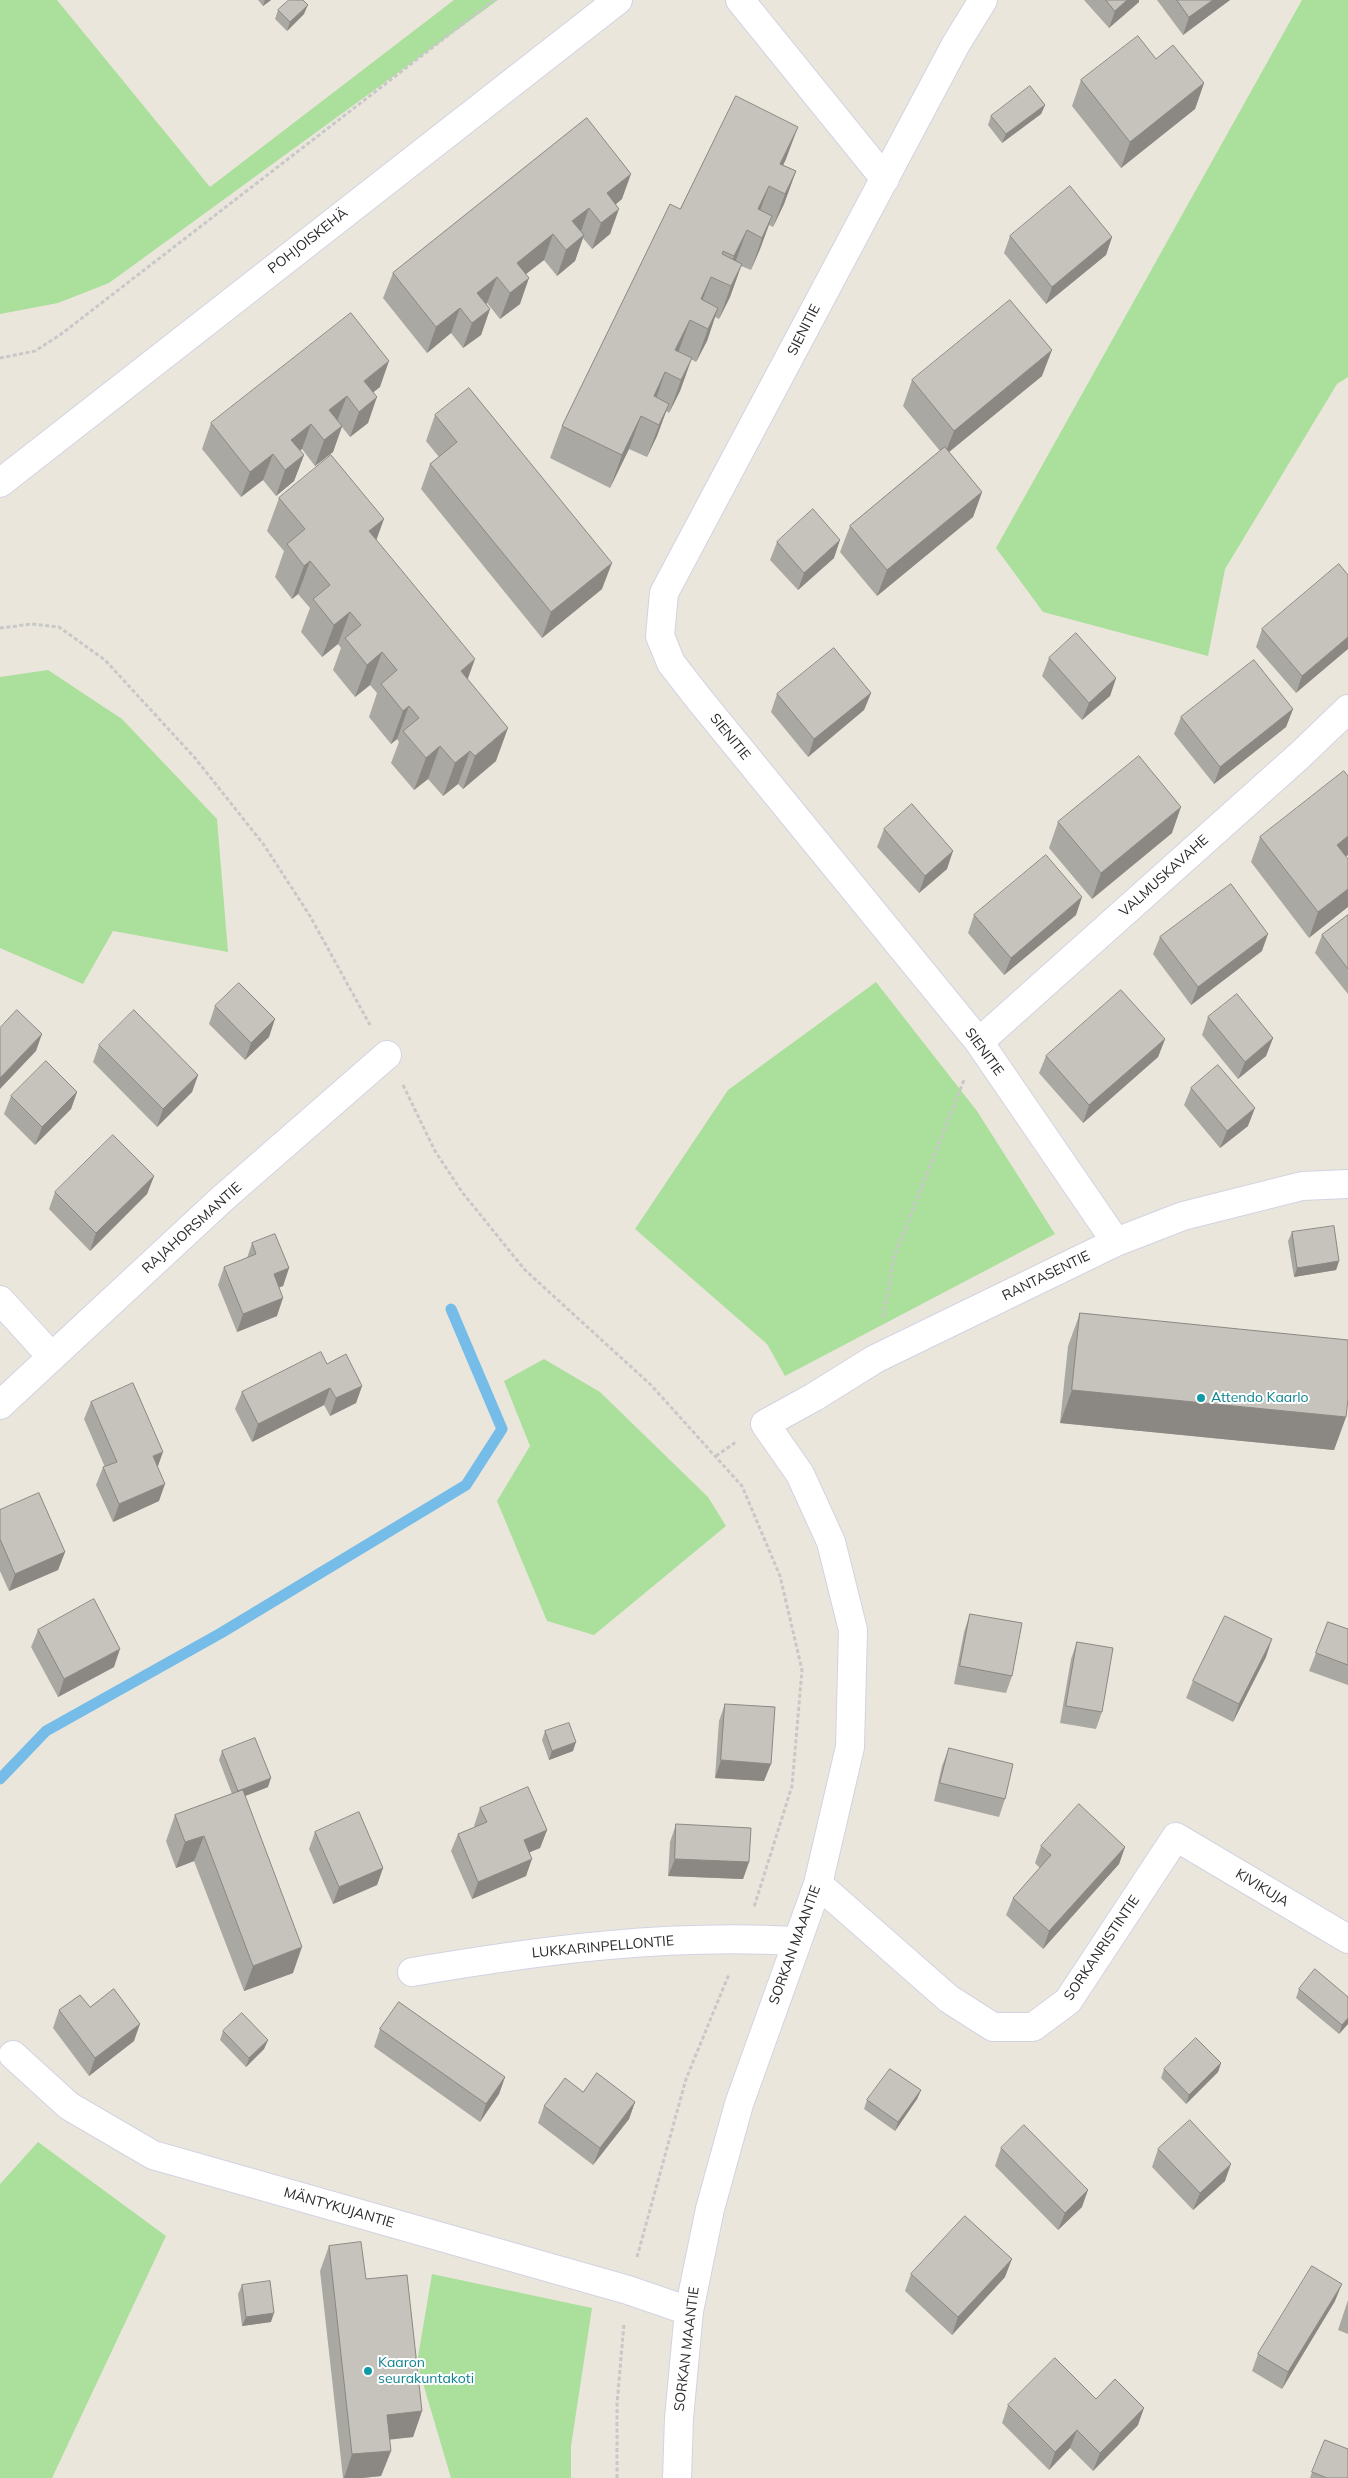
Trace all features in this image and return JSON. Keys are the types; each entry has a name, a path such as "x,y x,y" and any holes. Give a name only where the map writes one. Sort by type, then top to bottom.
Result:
{"street":[{"name":"POHJOISKEHÄ","path":"0,483 618,0"},
{"path":"740,0 885,179"},
{"name":"SIENITIE","path":"983,0 956,44 664,593 660,636 671,663 699,699 979,1042 1116,1242"},
{"name":"VALMUSKAVAHE","path":"979,1042 1299,756 1348,709"},
{"name":"RAJAHORSMANTIE","path":"0,1405 223,1198 387,1055"},
{"name":"RANTASENTIE","path":"765,1424 814,1397 875,1359 1116,1242 1183,1216 1284,1190 1302,1186 1348,1184"},
{"path":"0,1300 52,1357"},
{"name":"SORKAN MAANTIE","path":"677,2478 679,2418 689,2311 710,2209 739,2104 818,1884 850,1747 853,1630 830,1542 800,1474 765,1424"},
{"name":"SORKANRISTINTIE","path":"818,1884 949,1999 993,2027 1033,2027 1068,2002 1176,1837"},
{"name":"KIVIKUJA","path":"1176,1837 1348,1939"},
{"name":"LUKKARINPELLONTIE","path":"412,1972 504,1956 650,1940 744,1938 796,1941"},
{"name":"MÄNTYKUJANTIE","path":"13,2055 69,2106 153,2155 628,2290 689,2311"}],"path":[{"path":"0,358 35,351 60,335 494,0"},
{"path":"0,628 32,624 59,627 105,660 196,758 264,845 310,916 446,1167 462,1192 525,1270 651,1385 742,1486 780,1576 802,1670 792,1786 744,1938 686,2080 628,2290 617,2404 617,2478"},
{"path":"875,1359 894,1257 979,1042"}],"green space":[{"path":"0,0 57,0 210,187 454,0 498,0 109,283 58,303 0,314"},
{"path":"1302,0 1348,0 1348,377 1337,384 1225,569 1208,656 1043,612 996,548"},
{"path":"48,670 122,719 217,819 228,952 113,931 83,984 0,948 0,677"},
{"path":"876,982 977,1111 1055,1234 785,1376 767,1344 635,1229 728,1090"},
{"path":"544,1359 600,1392 708,1497 726,1526 594,1635 547,1621 497,1501 530,1446 504,1381"},
{"path":"38,2142 166,2236 52,2478 0,2478 0,2184"},
{"path":"432,2274 592,2308 571,2446 571,2478 451,2478 417,2363"}],"building":[{"path":"289,0 303,0 308,5 290,22 278,10"},
{"path":"1106,0 1127,0 1115,11"},
{"path":"1177,0 1213,0 1189,17"},
{"path":"1138,36 1156,59 1173,45 1204,83 1130,142 1081,80"},
{"path":"1030,86 1045,105 1006,134 991,116"},
{"path":"736,96 798,127 780,164 796,171 785,194 769,186 758,209 772,216 762,238 747,230 734,256 723,251 722,254 742,264 731,286 711,277 701,299 718,308 708,329 690,320 675,350 692,358 681,380 665,372 654,396 669,404 659,425 641,416 622,455 562,426 670,204 680,209"},
{"path":"587,118 631,174 607,193 619,209 601,223 589,208 572,221 584,235 566,250 553,234 517,263 529,278 510,293 497,277 477,293 490,309 472,323 460,308 436,327 393,273"},
{"path":"1070,186 1112,237 1052,287 1010,236"},
{"path":"1010,300 1052,350 954,431 912,380"},
{"path":"351,313 389,361 364,381 377,397 359,412 347,396 329,410 342,426 324,440 311,424 291,440 304,455 285,470 273,454 250,472 211,423"},
{"path":"469,388 612,563 551,612 430,464 457,442 435,415"},
{"path":"945,447 982,492 887,570 850,526"},
{"path":"331,455 384,519 369,531 475,659 461,671 508,728 475,756 470,751 455,763 440,746 426,758 403,731 419,718 409,706 403,711 381,684 397,670 382,652 367,665 345,638 361,625 350,612 334,625 313,599 330,585 310,561 304,566 287,544 305,529 279,498"},
{"path":"813,509 840,540 804,573 777,542"},
{"path":"1339,564 1348,575 1348,637 1302,676 1262,629"},
{"path":"1076,633 1116,678 1089,703 1049,658"},
{"path":"834,648 871,693 814,739 777,694"},
{"path":"1254,660 1293,709 1220,767 1181,717"},
{"path":"1139,756 1181,807 1101,873 1058,822"},
{"path":"1344,771 1348,776 1348,836 1337,845 1348,859 1348,889 1318,912 1260,837"},
{"path":"912,804 953,851 925,876 884,829"},
{"path":"1046,855 1082,897 1011,958 974,915"},
{"path":"1231,884 1268,934 1198,987 1160,937"},
{"path":"1348,915 1348,969 1322,935"},
{"path":"239,983 275,1019 251,1043 215,1006"},
{"path":"1121,990 1165,1039 1089,1105 1046,1056"},
{"path":"1237,994 1273,1038 1245,1062 1208,1017"},
{"path":"17,1010 42,1034 0,1078 0,1028"},
{"path":"134,1010 198,1075 163,1109 99,1045"},
{"path":"46,1061 77,1092 42,1127 11,1096"},
{"path":"1218,1065 1255,1108 1227,1131 1191,1088"},
{"path":"113,1135 154,1176 96,1233 55,1192"},
{"path":"1334,1226 1339,1261 1297,1268 1292,1232"},
{"path":"275,1234 289,1268 274,1274 283,1298 243,1314 224,1267 256,1254 252,1243"},
{"path":"1080,1313 1348,1340 1348,1399 1346,1417 1072,1390"},
{"path":"321,1352 327,1364 346,1354 362,1386 336,1398 330,1388 258,1424 242,1392"},
{"path":"133,1383 163,1452 153,1456 165,1484 119,1504 103,1467 117,1462 91,1402"},
{"path":"39,1493 65,1552 15,1574 0,1539 0,1510"},
{"path":"94,1599 120,1649 64,1679 38,1630"},
{"path":"970,1614 1022,1623 1012,1676 960,1666"},
{"path":"1225,1616 1272,1639 1239,1704 1193,1681"},
{"path":"1328,1622 1348,1629 1348,1665 1316,1653"},
{"path":"1077,1642 1113,1648 1102,1712 1066,1706"},
{"path":"725,1704 775,1707 771,1764 721,1760"},
{"path":"569,1723 576,1742 552,1751 545,1731"},
{"path":"255,1738 271,1778 238,1791 222,1751"},
{"path":"949,1748 1013,1764 1005,1799 940,1783"},
{"path":"528,1787 547,1830 524,1840 532,1859 478,1882 458,1834 487,1822 480,1808"},
{"path":"243,1790 302,1947 253,1966 204,1836 185,1842 175,1815"},
{"path":"1079,1804 1125,1847 1049,1931 1013,1898 1051,1855 1041,1846"},
{"path":"359,1812 383,1868 339,1887 315,1832"},
{"path":"676,1824 751,1828 749,1862 675,1859"},
{"path":"1315,1969 1348,1997 1348,2018 1342,2025 1299,1989"},
{"path":"114,1989 140,2024 95,2058 59,2010 80,1995 90,2007"},
{"path":"399,2002 505,2077 486,2104 380,2029"},
{"path":"242,2013 268,2040 249,2058 223,2031"},
{"path":"1196,2038 1221,2063 1189,2095 1164,2069"},
{"path":"890,2069 921,2090 898,2122 867,2100"},
{"path":"597,2073 635,2102 600,2148 544,2106 565,2078 583,2092"},
{"path":"1190,2120 1231,2164 1200,2193 1158,2149"},
{"path":"1024,2125 1088,2190 1065,2213 1001,2148"},
{"path":"965,2216 1012,2259 958,2317 911,2274"},
{"name":"Kaaron seurakuntakoti","path":"361,2242 366,2279 407,2275 422,2411 387,2415 391,2451 352,2454 329,2246"},
{"path":"1312,2266 1342,2284 1288,2372 1258,2354"},
{"path":"270,2281 274,2313 246,2317 242,2285"},
{"path":"1055,2358 1096,2399 1115,2379 1144,2408 1100,2453 1077,2430 1055,2452 1008,2405"},
{"path":"1325,2440 1348,2449 1348,2478 1327,2478 1312,2472"}],"waterway":[{"path":"0,1779 46,1731 221,1633 466,1485 502,1429 451,1309"}],"place":[{"name":"Attendo Kaarlo","path":"1201,1398"},
{"name":"Kaaron seurakuntakoti","path":"368,2371"}]}
